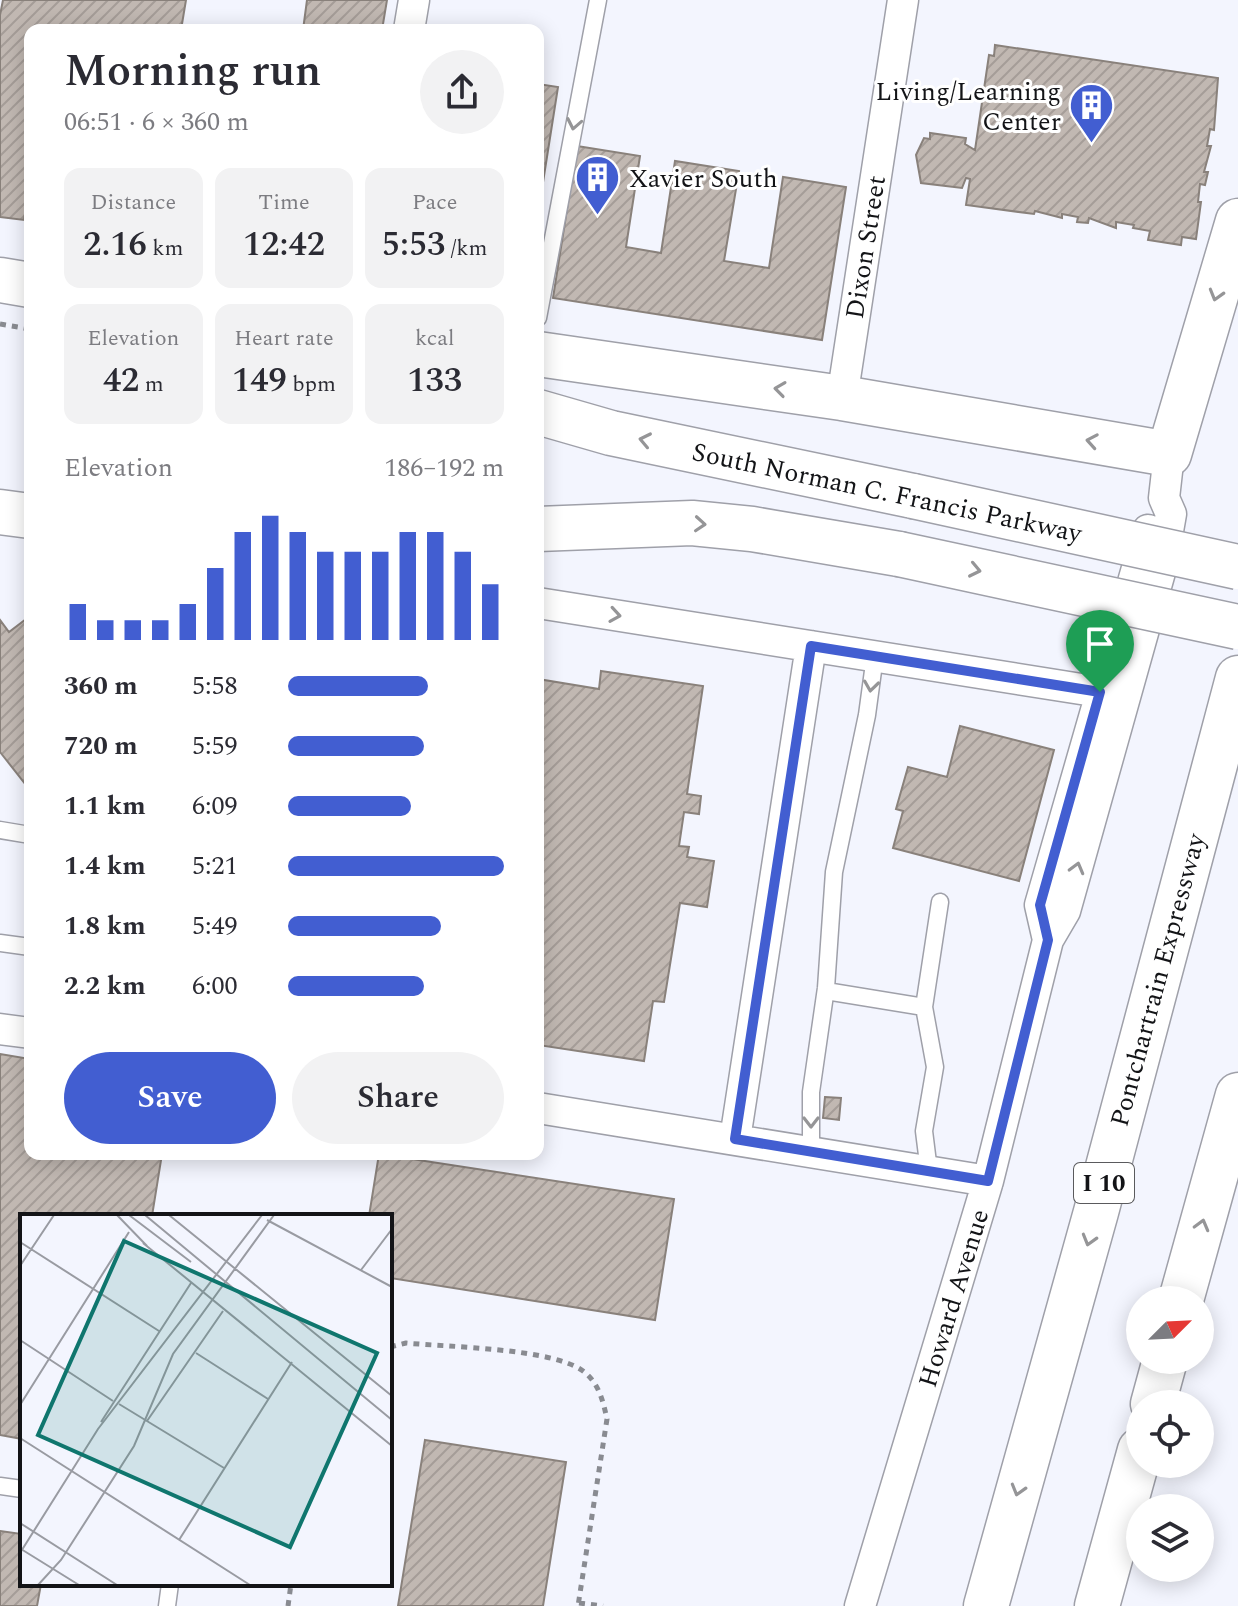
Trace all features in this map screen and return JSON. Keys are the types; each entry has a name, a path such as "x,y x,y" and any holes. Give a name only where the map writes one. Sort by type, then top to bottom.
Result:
{"main road":[{"name":"Howard Avenue","path":"1169,454 1238,221"},
{"path":"0,280 24,284"},
{"path":"544,355 842,398 1169,454"},
{"name":"South Norman C. Francis Parkway","path":"544,414 611,433 1238,567"},
{"path":"0,512 24,515"},
{"path":"544,529 692,523 752,529 899,554 1238,627"},
{"path":"1215,758 1238,634"},
{"name":"Pontchartrain Expressway","path":"986,1606 1096,1212 1238,678"},
{"path":"1185,1286 1238,1095"},
{"path":"1097,1606 1132,1478"}],"street":[{"path":"410,24 414,0"},
{"name":"Dixon Street","path":"842,398 903,0"},
{"name":"Howard Avenue","path":"860,1606 988,1181 1048,940 1065,911 1162,565 1171,514 1164,498 1169,454"},
{"name":"Howard Avenue","path":"1048,940 1040,905 1154,508 1164,498"},
{"path":"544,604 1100,692"},
{"path":"735,1139 811,646"},
{"path":"0,1029 24,1032"},
{"path":"544,1109 988,1181"}],"lane":[{"path":"544,286 598,0"},
{"path":"811,1151 811,1092 826,991 834,872 867,715 875,656"},
{"path":"0,830 24,834"},
{"path":"929,1171 924,1131 935,1067 924,1007 940,902"},
{"path":"0,943 24,946"},
{"path":"826,991 924,1007"},
{"path":"0,1486 20,1489"},
{"path":"167,1606 170,1586"}],"path":[{"path":"0,324 24,328"},
{"path":"392,1346 406,1343 552,1357 582,1371 596,1386 602,1395 607,1419 578,1604 603,1606"},
{"path":"288,1606 291,1586"}],"building":[{"path":"3,0 186,0 182,24 24,24 24,220 0,217 0,15"},
{"path":"307,0 387,0 383,24 304,24"},
{"name":"Living/Learning Center","path":"995,45 1218,78 1214,130 1210,129 1207,146 1211,146 1204,172 1208,172 1205,185 1200,184 1196,239 1182,237 1181,245 1148,240 1150,231 1133,228 1134,225 1116,222 1116,228 1089,218 1088,223 1077,222 1078,217 1062,214 1062,218 1035,211 1034,214 966,205 970,179 966,178 962,188 921,183 916,155 924,138 930,139 930,133 966,138 965,144 975,150 989,55 994,56"},
{"path":"544,85 558,87 544,176"},
{"name":"Xavier South","path":"577,146 640,156 626,247 661,253 675,161 739,171 724,261 769,268 783,177 846,187 822,340 553,298"},
{"path":"0,620 9,632 24,621 24,782 0,752"},
{"path":"601,671 703,686 687,794 701,796 699,814 684,812 679,846 689,847 687,857 714,861 707,907 680,903 664,1002 653,1001 644,1061 544,1046 544,680 599,689"},
{"path":"960,726 1054,750 1019,881 893,848 903,811 896,809 908,767 947,777"},
{"path":"0,1054 24,1058 24,1160 161,1160 152,1214 20,1214 20,1439 0,1435"},
{"path":"825,1097 841,1098 839,1120 823,1118"},
{"path":"378,1160 418,1160 674,1199 655,1320 392,1278 392,1214 369,1214"},
{"path":"425,1440 566,1462 543,1606 398,1606"},
{"path":"0,1531 20,1534 20,1586 41,1586 37,1606 0,1606"}],"place":[{"name":"Living/Learning Center","path":"1092,145"},
{"name":"Xavier South","path":"598,217"}],"route":[{"path":"811,646 1100,692 1040,905 1048,940 988,1181 735,1139 811,646"}]}
